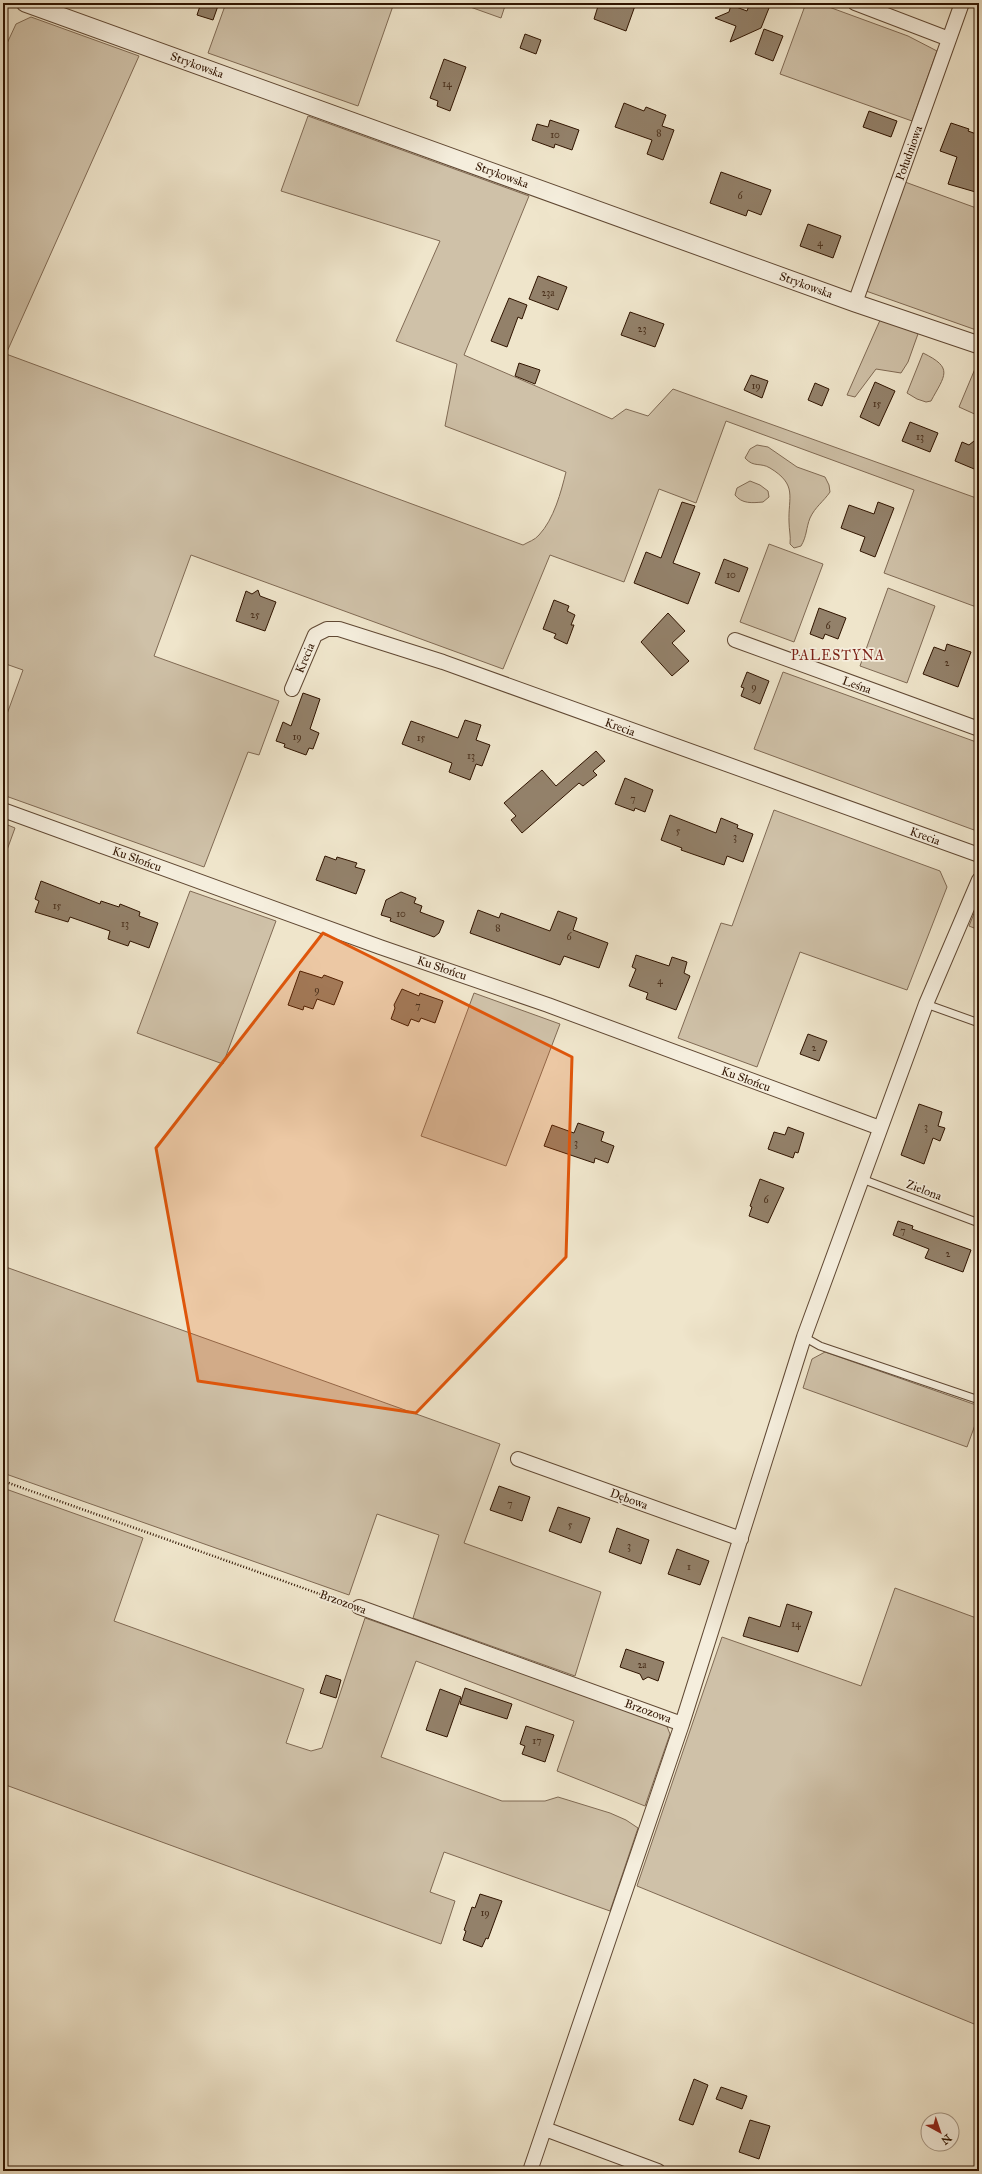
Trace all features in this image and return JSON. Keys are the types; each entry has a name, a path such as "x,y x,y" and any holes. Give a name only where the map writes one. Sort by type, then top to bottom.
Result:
{"street":[{"name":"Strykowska","path":"25,3 855,303 979,345"},
{"path":"855,3 949,39"},
{"name":"Południowa","path":"855,303 962,3"},
{"name":"Krecia","path":"292,689 315,635 327,629 339,629 443,662 979,855"},
{"name":"Leśna","path":"735,640 979,729"},
{"name":"Ku Słońcu","path":"3,810 380,947 548,1005 880,1128"},
{"path":"530,2171 682,1724 804,1337 926,1004 979,880"},
{"name":"Dębowa","path":"518,1459 741,1539"},
{"name":"Brzozowa","path":"359,1608 682,1724"},
{"path":"545,2129 658,2171"}],"lane":[{"path":"926,1004 979,1023"},
{"name":"Zielona","path":"862,1179 979,1223"},
{"path":"804,1337 820,1346 979,1400"}],"path":[{"name":"Brzozowa","path":"3,1481 359,1608"}],"highlighted area":[{"path":"323,933 572,1057 566,1257 416,1413 198,1381 156,1148"}],"shaded area":[{"path":"226,3 394,3 358,106 208,53"},
{"path":"459,3 506,3 501,18"},
{"path":"806,3 818,3 908,36 937,51 912,121 780,74"},
{"path":"31,17 139,56 6,354 523,545 536,538 544,529 553,513 566,472 445,426 457,364 396,341 440,241 281,191 308,116 529,196 464,355 612,419 626,409 648,416 673,389 979,499 979,608 884,573 914,490 726,421 696,503 659,489 624,582 550,555 503,669 191,555 154,656 279,701 259,755 248,752 204,867 3,795 3,725 23,670 3,663 3,52 16,24"},
{"path":"905,182 979,209 979,331 866,291"},
{"path":"881,318 919,331 908,362 901,373 876,369 855,397 847,395"},
{"path":"923,353 939,363 943,368 944,373 940,385 931,401 926,402 907,393"},
{"path":"977,364 979,365 979,416 959,407"},
{"path":"757,445 768,447 797,467 825,477 829,485 830,492 812,514 801,546 794,548 790,544 790,492 785,480 770,468 751,463 745,458 750,449"},
{"path":"750,481 760,485 768,491 769,497 763,502 755,503 738,498 735,495 737,488"},
{"path":"769,544 823,564 794,642 740,622"},
{"path":"888,588 935,606 907,683 860,666"},
{"path":"783,672 979,743 979,818 974,830 754,749"},
{"path":"774,810 940,871 947,887 907,990 800,952 757,1067 678,1038 721,923 732,926"},
{"path":"3,823 15,828 3,861"},
{"path":"190,891 276,921 223,1064 137,1033"},
{"path":"979,901 979,930 969,926"},
{"path":"474,993 560,1024 506,1166 421,1136"},
{"path":"3,1266 500,1444 464,1543 601,1592 575,1676 413,1618 439,1535 377,1514 349,1595 3,1473"},
{"path":"825,1352 979,1406 979,1414 967,1447 803,1388 812,1359"},
{"path":"3,1488 143,1538 114,1621 304,1689 286,1743 311,1751 322,1748 365,1618 666,1724 670,1734 645,1806 557,1771 574,1721 416,1661 381,1757 502,1801 545,1801 558,1797 610,1813 626,1820 638,1828 610,1911 444,1852 430,1892 455,1901 441,1944 3,1784"},
{"path":"895,1588 979,1619 979,2026 637,1886 722,1637 861,1686"}],"building":[{"path":"201,3 219,3 213,20 197,15"},
{"path":"599,3 636,3 626,31 594,19"},
{"path":"750,3 771,3 761,28 730,42 736,26 715,18 729,12 731,5 747,11"},
{"path":"764,29 783,36 773,61 755,54"},
{"path":"525,34 541,40 536,54 520,48"},
{"path":"444,59 466,67 450,111 437,106 438,101 430,98"},
{"path":"624,103 644,111 646,107 666,115 662,126 674,130 663,160 647,154 652,140 615,127"},
{"path":"869,111 897,121 891,137 863,127"},
{"path":"550,120 579,130 572,150 555,144 554,148 532,140 537,124 548,127"},
{"path":"951,123 969,129 968,131 979,135 979,193 948,184 957,157 940,151"},
{"path":"721,172 771,190 761,215 748,210 746,216 710,203"},
{"path":"808,224 841,236 833,258 800,246"},
{"path":"538,276 567,287 558,310 529,299"},
{"path":"509,298 527,305 522,319 518,317 507,347 491,341"},
{"path":"630,312 664,324 655,347 621,335"},
{"path":"519,363 540,370 535,384 515,376"},
{"path":"751,375 768,381 762,398 744,390"},
{"path":"875,382 895,391 879,426 860,417"},
{"path":"815,383 829,389 822,406 808,400"},
{"path":"910,422 938,433 930,452 902,441"},
{"path":"979,437 979,471 955,461 962,442 969,445"},
{"path":"682,502 695,506 673,563 700,573 688,604 634,583 646,552 661,558"},
{"path":"878,502 894,508 875,557 860,551 865,537 841,528 849,505 874,514"},
{"path":"724,559 748,568 739,592 715,583"},
{"path":"258,590 260,596 276,602 265,631 236,621 246,591 252,594"},
{"path":"554,600 569,606 567,611 575,615 571,625 574,625 567,644 554,638 556,634 543,629"},
{"path":"819,608 846,618 838,639 825,634 823,639 810,634"},
{"path":"668,613 685,631 672,643 689,661 672,676 641,642"},
{"path":"947,644 971,652 958,687 923,674 934,647 945,651"},
{"path":"747,672 769,681 760,704 741,696 744,688 741,687"},
{"path":"303,693 320,699 310,729 319,733 313,749 309,748 306,755 284,747 285,744 276,741 283,722 291,726"},
{"path":"465,720 481,725 476,740 490,745 482,766 476,764 470,780 449,772 452,763 402,744 411,721 458,738"},
{"path":"596,751 605,761 593,771 597,775 583,786 579,783 522,833 511,820 516,816 504,803 542,770 556,786"},
{"path":"625,778 653,790 645,812 635,808 634,811 615,804"},
{"path":"670,815 716,833 721,818 738,825 737,828 753,834 743,862 727,856 724,865 681,850 682,848 661,840"},
{"path":"325,856 336,860 337,857 357,863 355,867 365,870 356,894 316,880"},
{"path":"41,881 100,904 101,901 119,907 120,904 140,912 139,916 158,923 149,948 130,941 128,946 108,939 110,931 70,917 68,922 35,912 39,901 35,899"},
{"path":"401,892 416,898 414,903 422,906 420,912 444,921 439,933 434,937 390,921 391,918 381,915 386,900"},
{"path":"478,910 499,918 501,913 550,931 558,911 577,918 573,930 608,943 599,968 564,956 560,965 470,933"},
{"path":"636,955 669,966 672,957 687,962 684,973 690,976 676,1010 646,999 648,993 629,986 636,969 632,967"},
{"path":"300,971 322,978 324,975 343,982 334,1005 317,999 313,1009 304,1006 303,1010 288,1005"},
{"path":"402,989 419,996 420,993 443,1001 435,1023 421,1018 419,1022 411,1019 408,1026 391,1019 395,1008 394,1005"},
{"path":"808,1034 827,1041 819,1061 800,1054"},
{"path":"919,1104 942,1112 938,1126 945,1128 940,1141 933,1138 924,1164 901,1155"},
{"path":"578,1123 604,1132 601,1141 614,1146 608,1163 595,1158 594,1163 544,1146 552,1125 574,1133"},
{"path":"788,1127 804,1133 798,1153 795,1152 793,1158 768,1149 774,1132 785,1135"},
{"path":"760,1179 784,1188 768,1223 749,1216 752,1207 750,1206"},
{"path":"898,1221 913,1226 912,1229 971,1250 963,1272 925,1258 929,1249 893,1235"},
{"path":"499,1486 530,1497 522,1521 490,1510"},
{"path":"558,1507 590,1518 581,1543 549,1531"},
{"path":"617,1528 649,1540 641,1564 609,1552"},
{"path":"677,1549 709,1561 700,1585 668,1574"},
{"path":"787,1604 812,1612 798,1652 743,1636 749,1617 780,1627"},
{"path":"626,1649 664,1662 658,1681 648,1677 643,1680 640,1674 620,1667"},
{"path":"326,1675 341,1680 336,1698 320,1693"},
{"path":"465,1688 512,1704 507,1719 460,1704"},
{"path":"440,1689 461,1697 447,1737 426,1730"},
{"path":"526,1726 554,1735 545,1762 522,1754 525,1746 520,1744"},
{"path":"480,1894 502,1901 488,1939 486,1938 482,1947 463,1940 466,1931 464,1930 472,1907 475,1908"},
{"path":"694,2079 708,2085 693,2125 679,2120"},
{"path":"721,2087 747,2096 742,2109 716,2099"},
{"path":"750,2120 770,2126 759,2159 739,2152"}],"district":[{"name":"PALESTYNA","path":"838,655"}]}
